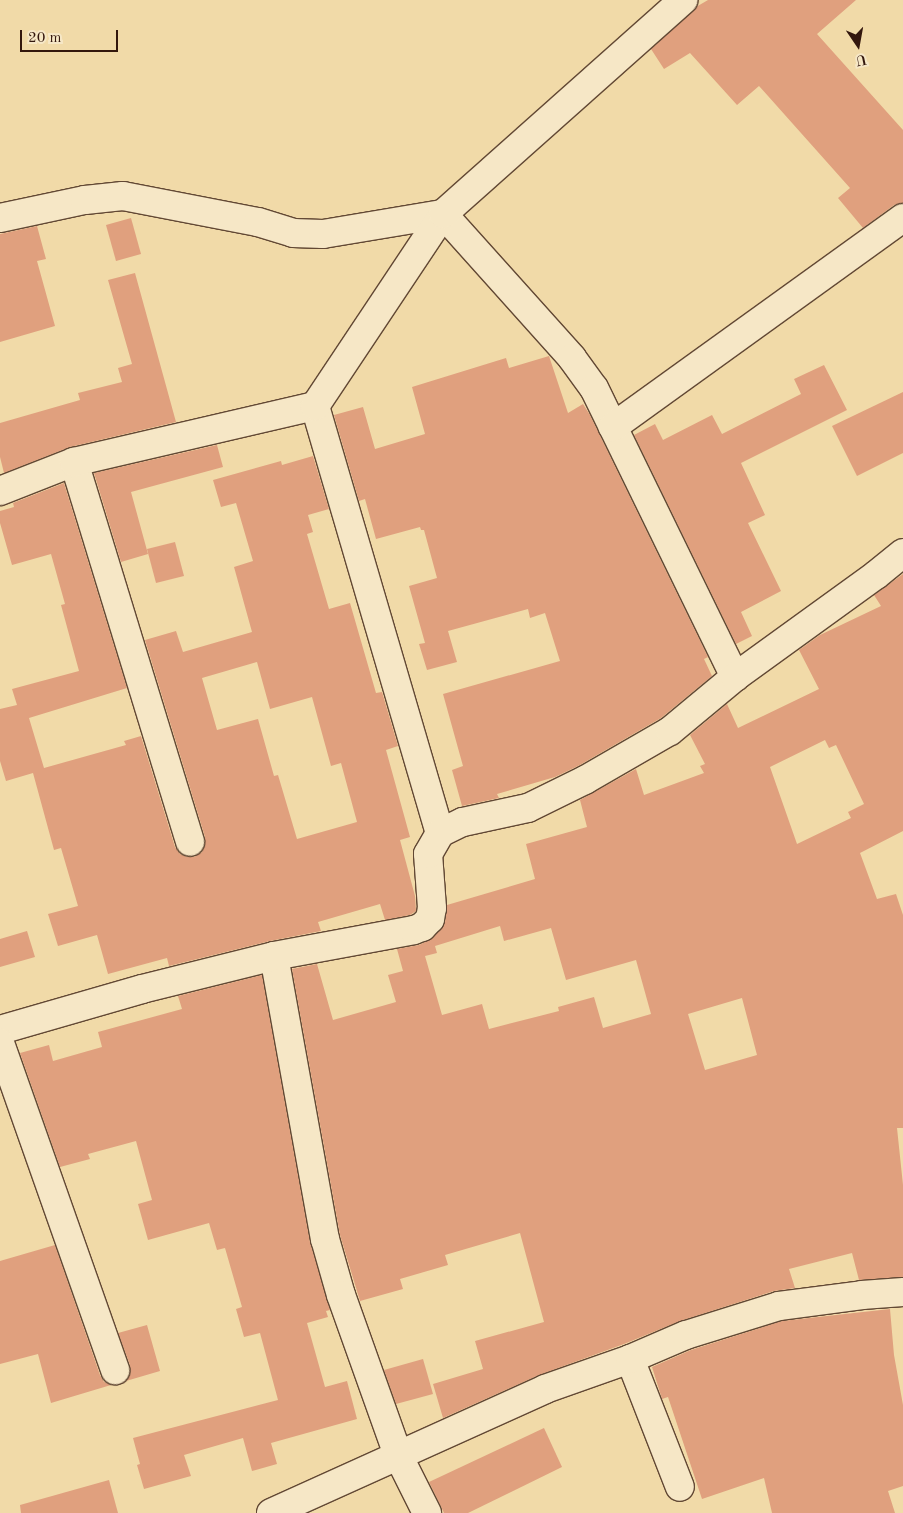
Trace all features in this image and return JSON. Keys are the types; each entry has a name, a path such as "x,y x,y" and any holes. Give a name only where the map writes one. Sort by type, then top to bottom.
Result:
{"street":[{"path":"0,491 74,462 315,406 443,214 683,0"},
{"path":"0,218 85,200 123,196 258,222 293,232 323,234 443,214"},
{"path":"443,214 572,358 594,388 735,678"},
{"path":"613,427 903,218"},
{"path":"315,406 440,833"},
{"path":"74,462 190,842"},
{"path":"0,1030 142,989 274,956 422,927 430,918 432,908 428,854 440,833 463,822 528,808 585,780 670,731 735,678 876,575 903,553"},
{"path":"274,956 325,1239 341,1295 398,1455 427,1513"},
{"path":"0,1043 115,1370"},
{"path":"271,1513 545,1389 630,1359 686,1335 779,1306 862,1295 903,1292"},
{"path":"630,1359 680,1488"}],"building":[{"path":"708,0 856,0 817,34 903,130 903,203 894,205 863,228 838,198 850,188 759,86 737,105 690,53 664,69 651,49 696,7"},
{"path":"131,218 141,254 116,261 106,225"},
{"path":"37,226 46,259 37,261 55,326 0,342 0,234"},
{"path":"135,273 176,422 70,447 4,473 0,457 0,423 80,400 78,393 122,382 118,368 132,364 108,280"},
{"path":"549,356 568,413 583,404 590,415 708,657 704,659 712,676 661,718 578,766 555,777 497,794 499,798 462,806 452,770 463,766 443,694 560,661 545,613 530,618 528,609 448,631 457,662 427,670 419,644 425,643 409,586 437,578 424,530 421,530 420,527 376,539 365,499 359,501 334,415 363,407 375,449 425,434 412,387 506,358 509,368"},
{"path":"824,365 847,410 741,463 765,515 748,523 781,591 741,612 752,636 736,644 634,435 655,424 663,440 712,415 722,434 801,394 794,379"},
{"path":"903,392 903,453 857,476 832,426"},
{"path":"217,445 223,467 131,492 148,554 121,562 94,473"},
{"path":"313,456 329,509 308,515 313,532 307,534 329,609 350,603 376,693 382,692 398,746 386,750 410,837 400,840 415,896 416,911 410,915 385,920 380,904 318,922 321,931 270,941 169,966 167,958 108,974 97,935 58,946 48,914 78,906 61,848 54,850 33,773 6,781 0,761 0,709 17,705 12,689 79,671 61,605 65,604 51,554 12,565 0,523 0,511 14,507 13,503 64,483 127,688 29,718 44,768 126,745 124,741 141,736 175,847 180,854 194,857 202,852 205,845 205,837 145,640 176,631 183,652 252,632 234,567 253,561 236,503 221,507 213,480 281,461 282,465","holes":["257,662 270,709 312,697 331,766 341,763 357,822 297,839 278,775 274,776 258,719 217,730 202,678"]},
{"path":"175,542 184,576 156,583 147,549"},
{"path":"903,574 903,831 860,853 877,899 896,894 903,915 903,1128 897,1128 903,1185 903,1277 859,1280 852,1253 789,1269 795,1288 774,1291 680,1321 539,1375 443,1418 433,1384 483,1369 475,1341 544,1322 520,1233 445,1255 448,1265 400,1279 403,1289 360,1301 340,1235 292,969 317,964 333,1020 396,1002 388,975 403,971 397,949 419,945 433,938 445,922 447,905 535,879 526,844 587,827 580,800 636,769 644,795 704,773 700,766 705,764 690,735 727,704 738,728 819,689 799,650 820,635 881,606 874,595","holes":["825,740 829,748 836,745 864,804 848,812 851,818 797,844 770,767","500,926 504,941 551,928 566,980 636,960 651,1014 603,1028 594,997 558,1007 559,1011 489,1029 482,1004 442,1015 425,956 437,953 435,946","742,998 757,1055 705,1070 688,1014"]},
{"path":"27,931 35,957 0,967 0,939"},
{"path":"262,975 310,1242 330,1310 326,1311 328,1317 307,1323 325,1387 347,1381 357,1419 271,1443 277,1464 252,1471 243,1438 184,1455 191,1476 144,1489 137,1465 140,1464 133,1438 278,1400 260,1333 244,1337 236,1309 242,1307 225,1248 217,1250 209,1223 148,1240 138,1204 152,1200 136,1141 88,1154 90,1159 60,1167 20,1053 49,1045 53,1061 102,1047 98,1032 182,1009 178,996"},
{"path":"55,1245 100,1375 104,1382 111,1385 51,1403 38,1354 0,1364 0,1261"},
{"path":"890,1309 894,1355 903,1405 903,1486 888,1491 895,1513 772,1513 764,1478 702,1499 668,1397 662,1399 652,1367 691,1350 782,1321"},
{"path":"147,1325 160,1371 126,1381 130,1373 130,1365 118,1333"},
{"path":"423,1359 433,1394 396,1404 384,1370"},
{"path":"544,1428 562,1467 468,1513 444,1513 429,1482"},
{"path":"109,1480 118,1513 21,1513 20,1505"}]}
